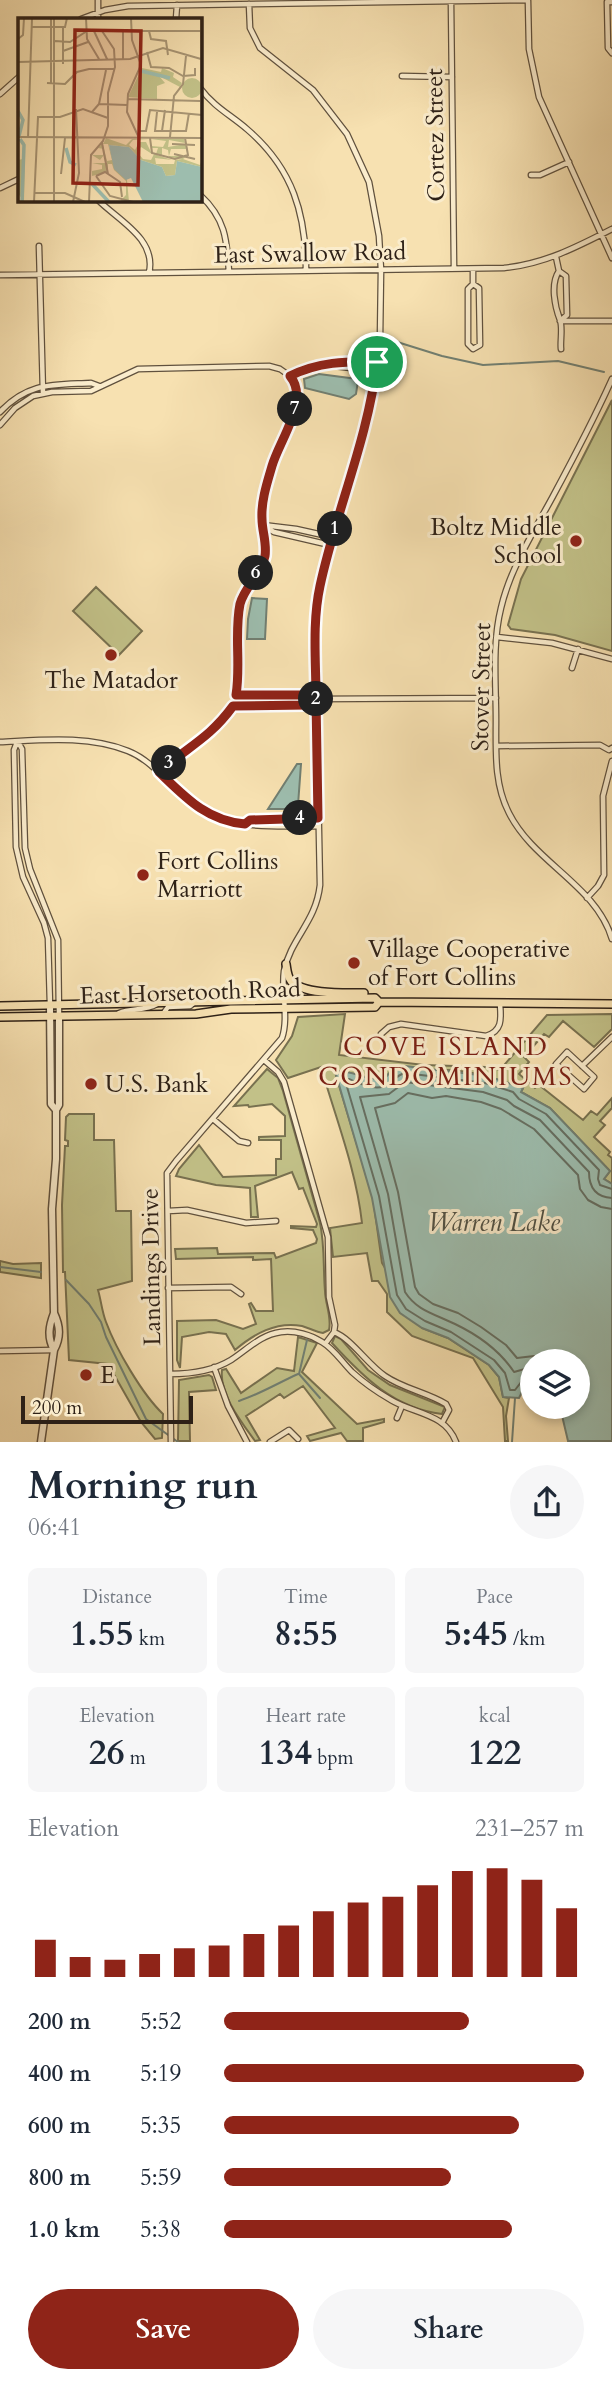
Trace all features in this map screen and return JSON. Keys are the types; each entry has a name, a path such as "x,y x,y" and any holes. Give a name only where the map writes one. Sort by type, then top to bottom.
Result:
{"main road":[{"path":"286,964 289,978 297,985 320,991 370,993 376,1000"},
{"name":"East Horsetooth Road","path":"0,1006 283,999 612,1004"},
{"name":"East Horsetooth Road","path":"0,1017 375,1007 376,1000"}],"street":[{"path":"98,0 98,18"},
{"path":"83,18 128,6 528,0 529,49 535,85 612,258"},
{"name":"Cortez Street","path":"451,1 454,268"},
{"path":"612,2 607,2 608,48 612,53"},
{"path":"249,4 250,28 260,48 313,90 336,118 355,148 369,181 375,209 381,270 377,362 371,401 319,588 315,632 318,901 313,915 294,943 286,964"},
{"path":"176,18 177,5"},
{"path":"402,76 452,76"},
{"path":"0,94 18,78"},
{"path":"201,89 217,108 256,137 283,172 295,197 304,226 306,271"},
{"path":"531,176 540,175 569,162"},
{"path":"0,188 18,179"},
{"path":"201,196 214,210 225,233 229,272"},
{"path":"99,201 140,237 149,257 149,273"},
{"name":"East Swallow Road","path":"0,275 516,267 556,257 612,229"},
{"path":"39,246 43,393"},
{"path":"556,257 559,271 566,276 568,315 560,321"},
{"path":"473,268 473,284 468,289 468,344 473,349 480,345 479,288 473,284"},
{"path":"559,271 555,277 555,314 560,321 561,349"},
{"path":"560,321 612,320"},
{"path":"290,376 305,368 335,361 377,362"},
{"path":"330,363 334,366 376,371"},
{"path":"0,425 24,401 43,393 91,391 133,370 143,368 269,366 280,369 296,383 297,404 274,461 263,501 262,525 266,548 264,561 244,593 239,612 239,673 233,706 206,738 177,756 159,772"},
{"name":"Stover Street","path":"612,379 512,576 501,607 497,638 496,698 500,790 515,824 540,854 587,898 604,920 612,939"},
{"path":"0,412 13,398 43,386 91,383 100,386"},
{"path":"262,525 332,537"},
{"path":"262,525 274,533 330,544"},
{"path":"497,638 529,639 612,659"},
{"path":"572,668 578,649"},
{"path":"236,695 307,695 316,699 496,698"},
{"path":"233,706 307,705 316,699"},
{"path":"18,741 22,749 25,848 34,880 57,933 60,1005 59,1105 55,1110"},
{"path":"18,741 14,750 16,847 23,877 48,938 51,1104 55,1110 56,1159 52,1209 54,1313 59,1325 59,1341 54,1350 41,1441"},
{"path":"0,742 100,742 132,752 159,772 195,807 225,820 250,827 318,826"},
{"path":"496,746 600,745 611,749 612,756"},
{"path":"587,898 604,875 603,796 612,761"},
{"path":"245,824 250,820 318,818"},
{"name":"Landings Drive","path":"171,1441 167,1179 170,1167 282,1038 286,964"},
{"path":"162,1014 169,1007 190,1006 196,1002"},
{"path":"115,1015 128,1010 148,1009 160,1003"},
{"path":"381,1034 389,1027 401,1024 486,1036 499,1028 500,1003"},
{"path":"582,1066 612,1037"},
{"path":"567,1052 582,1066 594,1077 584,1089 556,1064 567,1052"},
{"path":"264,1060 278,1072 284,1082 325,1223 329,1251 329,1297 335,1325 334,1332 325,1343"},
{"path":"213,1119 239,1141 248,1143"},
{"path":"167,1211 187,1210 246,1223 276,1221"},
{"path":"169,1288 230,1287 241,1294"},
{"path":"170,1374 188,1374 230,1361 254,1342 272,1334 288,1331 304,1334 325,1343 359,1378 402,1406 431,1416 442,1423 451,1430 456,1441"},
{"path":"334,1332 344,1337 374,1368 390,1380 446,1404 449,1410 442,1423"},
{"path":"0,1352 54,1350"},
{"path":"214,1367 225,1398 247,1441"},
{"path":"397,1418 402,1406"},
{"path":"270,1441 289,1430 298,1438"}],"shaded area":[{"name":"Boltz Middle School","path":"612,400 612,651 555,635 511,629 508,625 521,579"},
{"path":"96,587 142,631 119,655 73,611"},
{"path":"345,1014 339,1055 500,1070 547,1015 612,1014 612,1029 594,1047 563,1021 549,1037 544,1034 524,1057 529,1062 519,1074 535,1088 539,1085 583,1120 591,1111 597,1115 612,1098 612,1108 600,1121 605,1125 594,1137 610,1152 608,1155 612,1158 612,1184 604,1179 610,1171 550,1108 521,1092 523,1088 456,1070 435,1072 402,1067 384,1079 335,1072 373,1198 382,1263 422,1328 448,1338 489,1365 499,1377 503,1397 509,1398 506,1416 508,1441 505,1441 503,1407 473,1358 412,1336 387,1312 387,1294 378,1281 372,1281 367,1253 333,1257 330,1228 362,1223 345,1144 321,1067 288,1078 276,1060 292,1036 298,1017"},
{"path":"267,1069 278,1078 283,1091 320,1223 329,1330 323,1333 302,1326 283,1325 258,1334 235,1350 226,1334 209,1332 182,1337 180,1368 177,1360 177,1321 216,1320 243,1329 256,1324 249,1304 251,1303 256,1311 273,1311 271,1259 176,1259 175,1249 217,1248 218,1254 274,1253 276,1258 316,1243 313,1230 291,1228 316,1227 317,1224 303,1188 299,1189 292,1172 255,1186 258,1217 251,1217 250,1188 216,1185 176,1176 199,1145 223,1177 276,1175 276,1159 281,1159 281,1140 259,1140 259,1137 285,1136 285,1116 272,1104 234,1106"},
{"path":"69,1114 94,1114 94,1140 114,1140 116,1211 131,1211 132,1281 98,1290 116,1345 138,1383 163,1414 162,1438 155,1439 141,1422 108,1364 69,1360 62,1205 65,1146 68,1146 68,1141 65,1140 66,1117"},
{"path":"0,1261 13,1264 41,1263 41,1278 0,1272"},
{"path":"335,1336 341,1339 368,1370 390,1385 445,1407 442,1414 409,1405 381,1389 332,1343"},
{"path":"298,1337 317,1343 302,1372 357,1424 384,1419 384,1422 363,1428 363,1441 347,1441 341,1433 310,1441 307,1436 335,1428 303,1386 284,1398 280,1394 246,1416 260,1440 255,1441 238,1417 224,1389 222,1370 226,1369 241,1393 277,1368 294,1371"},
{"path":"209,1375 216,1390 189,1392 190,1441 178,1441 179,1380"}],"water":[{"path":"319,374 357,379 356,394 349,399 305,388 304,379"},
{"path":"252,598 267,599 265,639 247,639"},
{"path":"297,764 301,764 298,805 294,809 268,809"},
{"name":"Warren Lake","path":"405,1066 487,1076 523,1088 521,1092 550,1108 610,1171 604,1179 612,1184 612,1441 568,1441 563,1419 590,1419 590,1349 520,1349 520,1396 503,1397 499,1377 489,1365 448,1338 422,1328 400,1313 390,1297 372,1198 335,1071 384,1079 393,1069"}],"waterway":[{"path":"394,341 483,365 558,361 604,372"},
{"path":"0,1267 41,1272"},
{"path":"66,1280 89,1304 101,1322 146,1419 178,1442"},
{"path":"307,1340 299,1374 320,1398"},
{"path":"239,1401 298,1374"},
{"path":"512,1442 515,1398"}],"place":[{"name":"Boltz Middle School","path":"576,541"},
{"name":"The Matador","path":"111,655"},
{"name":"Fort Collins Marriott","path":"143,875"},
{"name":"Village Cooperative of Fort Collins","path":"354,963"},
{"name":"U.S. Bank","path":"91,1084"},
{"name":"E","path":"86,1375"}],"district":[{"name":"COVE ISLAND CONDOMINIUMS","path":"446,1061"}],"route":[{"path":"377,362 335,361 305,368 290,376 296,383 297,404 280,442 266,488 261,513 266,548 264,561 244,593 237,622 239,673 236,695 307,695 316,699 318,818 250,820 245,824 225,820 195,807 159,772 177,756 206,738 233,706 307,705 316,699 315,632 319,588 371,401 377,362"}]}
